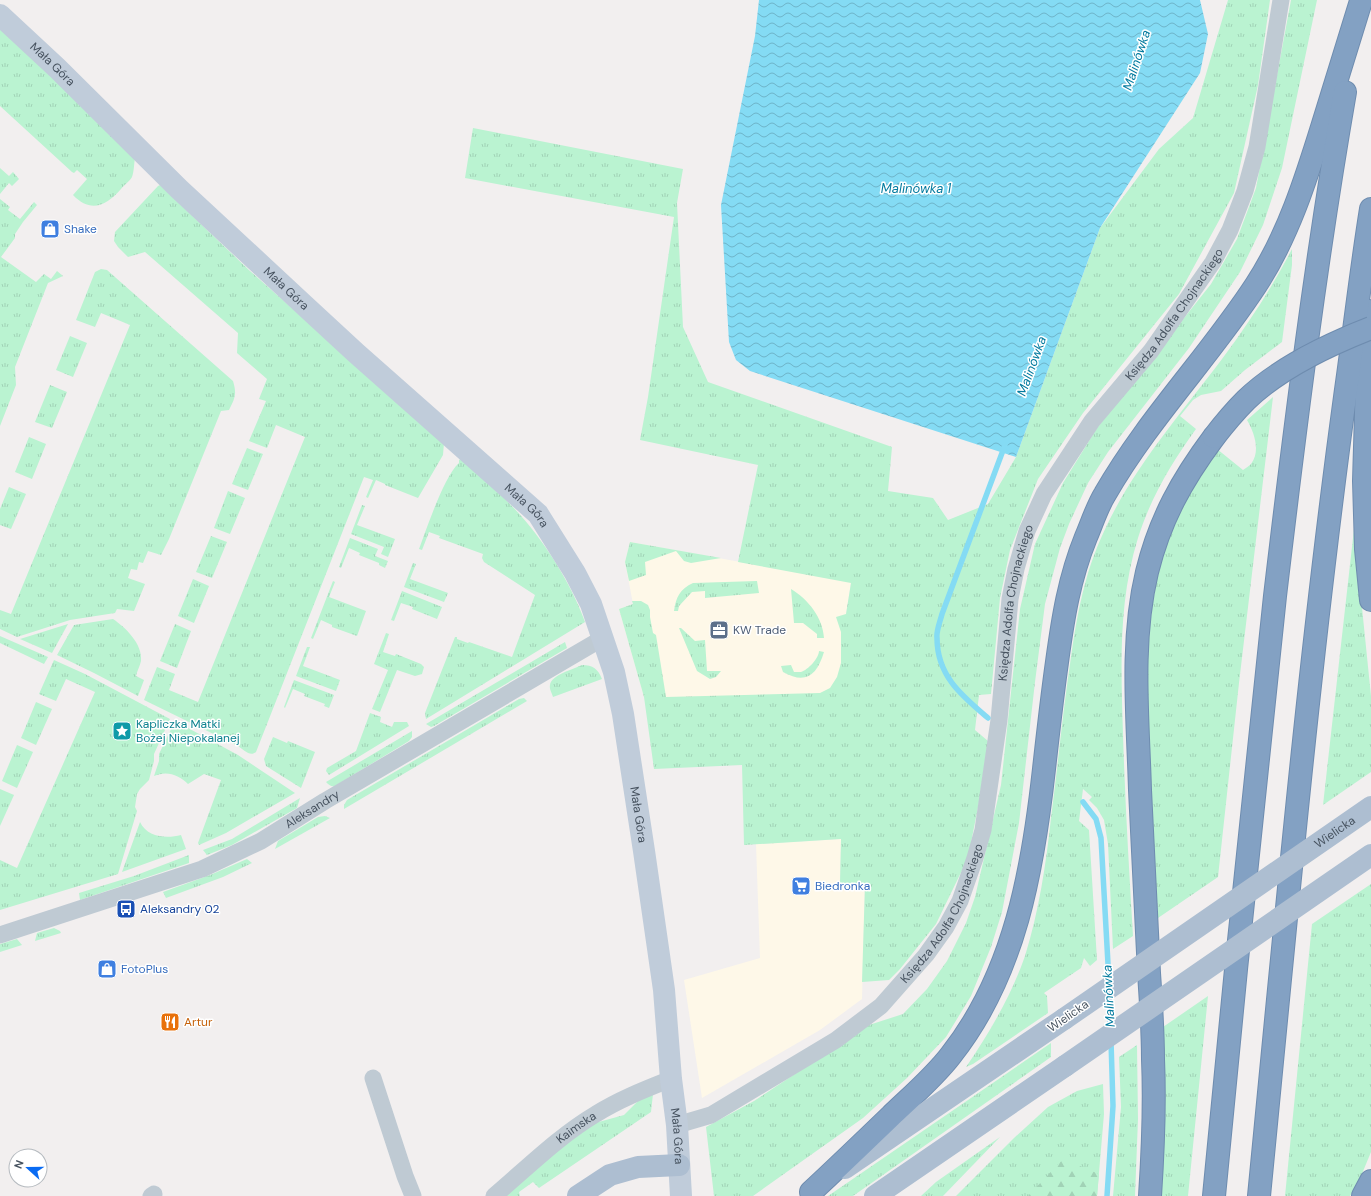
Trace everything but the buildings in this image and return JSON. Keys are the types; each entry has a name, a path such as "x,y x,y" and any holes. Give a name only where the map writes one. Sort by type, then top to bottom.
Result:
{"highway":[{"path":"808,1194 924,1085 949,1058 970,1030 987,1000 1013,934 1026,887 1039,814 1049,717 1064,609 1072,576 1085,539 1104,496 1125,462 1152,424 1228,325 1257,284 1278,247 1303,185 1361,0"},
{"path":"1214,1196 1251,821 1287,491 1340,118 1361,0"},
{"path":"1369,218 1370,293 1364,481 1366,549 1371,600"},
{"path":"1259,1196 1318,611 1369,218"},
{"path":"1150,1196 1153,1153 1154,1060 1142,844 1137,703 1138,628 1147,573 1164,519 1177,491 1194,463 1247,399 1268,382 1321,349 1371,328"},
{"path":"1363,1196 1371,1181"}],"main road":[{"name":"Wielicka","path":"808,1194 1371,807"},
{"path":"875,1196 1371,855"},
{"path":"578,1196 610,1175 638,1167 679,1165"}],"street":[{"name":"Księdza Adolfa Chojnackiego","path":"677,1125 711,1115 836,1040 881,1006 926,955 946,927 960,901 983,830 999,720 1010,599 1016,569 1027,531 1044,494 1092,421 1151,351 1213,262 1230,230 1245,191 1257,146 1281,0"},
{"name":"Mała Góra","path":"0,15 57,68 179,189 304,306 538,514 575,573 591,604 603,638 614,672 623,714 664,990 671,1079 677,1125 681,1196"},
{"name":"Aleksandry","path":"0,935 202,869 261,841 603,638"},
{"path":"373,1078 413,1196"},
{"name":"Kaimska","path":"494,1196 571,1130 595,1114 618,1101 671,1079"}],"shaded area":[{"path":"630,542 851,582 842,641 844,700 644,697 619,609 633,604 625,562"},
{"path":"841,839 840,883 865,883 862,999 820,1030 702,1098 684,980 760,958 756,844"}],"green space":[{"path":"1228,0 1270,0 1258,85 1234,193 1179,294 1083,413 1038,479 1010,550 1000,598 991,694 979,695 975,730 988,741 979,802 968,858 936,924 900,969 889,980 862,982 865,884 840,883 841,839 744,845 742,765 654,769 644,697 619,609 633,604 632,601 641,601 648,605 653,633 656,635 666,697 820,693 830,688 837,677 841,663 841,632 836,617 846,614 851,583 738,562 758,465 640,440 648,397 674,217 465,178 473,128 683,169 677,203 683,327 708,382 892,447 888,491 933,498 948,520 988,504 1016,457 1100,228 1159,149 1193,118"},
{"path":"1291,0 1317,0 1282,168 1263,225 1240,272 1189,348 1108,452 1088,483 1069,524 1060,548 1045,604 1019,823 1002,912 991,947 971,996 946,1037 907,1078 863,1118 753,1196 714,1196 706,1127 754,1101 869,1025 903,1014 927,989 947,961 966,923 975,897 1001,785 1020,609 1035,544 1063,483 1097,428 1211,284 1237,239 1256,188"},
{"path":"0,27 135,158 132,177 116,195 104,203 92,206 80,201 73,195 87,179 77,170 74,173 72,172 0,106"},
{"path":"0,168 9,176 13,172 19,179 12,186 9,183 0,194"},
{"path":"160,185 250,271 444,443 443,455 418,498 376,480 368,498 366,497 373,480 364,477 256,752 252,754 144,700 157,667 175,674 169,690 198,702 305,437 276,425 267,448 249,441 266,401 259,399 267,379 237,353 238,333 145,252 128,257 114,241 115,232"},
{"path":"0,199 10,207 8,210 20,219 34,202 37,205 23,222 15,234 15,238 1,257 36,282 44,274 51,279 57,271 63,276 48,283 15,367 16,385 0,426"},
{"path":"1292,249 1292,265 1282,342 1245,370 1221,391 1201,395 1193,400 1180,416 1196,429 1178,454 1155,495 1143,523 1132,562 1127,586 1122,635 1122,685 1125,784 1133,936 1113,949 1108,844 1104,820 1097,808 1089,800 1092,797 1083,789 1079,821 1089,830 1097,960 1090,966 1084,958 1081,968 1044,993 1047,996 1048,1013 973,1064 966,1067 992,1027 1007,999 1025,956 1030,939 1044,870 1065,697 1076,625 1085,583 1099,543 1113,514 1145,460 1241,333 1268,292"},
{"path":"101,269 107,270 233,381 235,396 229,410 221,411 169,539 161,555 148,551 143,563 139,562 137,570 131,569 128,578 145,584 134,611 117,609 115,613 70,620 17,637 0,629 0,610 11,614 130,325 101,313 95,327 76,320 95,272"},
{"path":"70,336 87,343 73,377 56,370"},
{"path":"50,385 67,392 52,428 35,422"},
{"path":"1273,397 1239,683 1218,877 1158,918 1147,678 1151,619 1161,561 1179,511 1217,449 1243,470 1251,464 1256,453 1256,448 1254,436 1247,420"},
{"path":"29,437 46,444 32,479 15,472"},
{"path":"247,448 263,454 248,490 232,484"},
{"path":"461,459 503,496 531,528 553,558 579,606 585,622 426,719 425,713 455,637 468,643 469,642 512,657 535,595 484,562 482,558 483,554 439,538 440,536 429,532 422,550 419,549 442,490"},
{"path":"9,487 26,494 11,529 0,525 0,509"},
{"path":"228,491 245,498 230,534 214,528"},
{"path":"362,505 365,506 357,525 395,539 388,557 381,554 384,547 351,534"},
{"path":"1354,529 1371,696 1371,772 1323,805"},
{"path":"211,536 227,542 212,578 196,572"},
{"path":"350,538 378,549 375,556 388,561 385,568 379,565 379,563 359,555 360,553 349,548 341,568 339,567"},
{"path":"630,542 721,558 691,563 684,561 676,551 645,562 646,575 629,581 625,562"},
{"path":"413,563 416,564 410,579 448,593 444,602 404,587"},
{"path":"193,579 209,586 194,623 178,616"},
{"path":"333,581 335,582 329,597 366,611 357,636 332,627 332,625 321,620 313,639 311,638"},
{"path":"757,581 759,593 705,598 705,591 692,592 679,606 678,611 674,611 679,594 693,583"},
{"path":"791,589 803,598 814,610 821,623 824,638 817,638 817,634 803,623 794,623"},
{"path":"402,591 442,607 437,619 412,609 413,607 401,603 394,621 391,620"},
{"path":"113,619 128,631 139,648 141,661 136,676 144,680 138,696 57,655 74,625"},
{"path":"68,624 52,653 20,639"},
{"path":"175,624 191,631 177,668 160,661"},
{"path":"679,628 681,628 695,641 705,640 707,671 721,671 716,677 710,679 697,671"},
{"path":"386,633 389,634 383,652 395,656 396,654 421,664 424,667 422,674 415,676 397,670 380,712 372,709 388,670 374,664"},
{"path":"0,636 48,657 44,664 0,643"},
{"path":"565,642 567,648 434,726 431,727 426,724"},
{"path":"307,647 310,647 303,666 340,680 336,691 296,676"},
{"path":"819,651 824,652 818,667 810,676 798,678 783,672 781,666 791,665 794,672 804,671 815,660 819,654"},
{"path":"54,660 85,674 170,719 154,754 154,761 149,780 137,794 135,807 137,811 118,874 0,910 0,860 17,868 95,692 66,679 56,701 39,694"},
{"path":"582,665 595,668 602,679 553,697 550,688 551,681 558,675"},
{"path":"294,680 334,695 329,708 324,706 325,704 304,696 305,694 293,689 285,708 284,707"},
{"path":"524,698 527,701 344,809 344,805 347,800 519,699"},
{"path":"36,702 52,709 36,745 21,738"},
{"path":"370,713 381,717 380,722 392,727 394,722 407,722 409,726 329,775 326,771 327,768 356,751"},
{"path":"175,721 238,755 295,793 226,833 199,845 198,843 221,780 204,774 188,784 181,778 172,774 164,773 154,776 159,761 159,754"},
{"path":"412,731 412,737 409,741 335,786 330,786 326,782"},
{"path":"273,737 287,743 288,741 315,752 301,788 266,766 264,759"},
{"path":"17,745 33,752 17,788 2,781"},
{"path":"0,789 14,795 0,826"},
{"path":"300,798 297,808 232,845 207,855 203,850 232,839"},
{"path":"325,816 330,818 275,849 278,841 318,817"},
{"path":"140,822 147,831 158,836 169,837 181,835 186,849 122,872"},
{"path":"189,855 189,863 80,900 79,893 134,876"},
{"path":"247,859 252,863 223,877 166,898 163,892 210,875"},
{"path":"1371,884 1371,1152 1359,1181 1350,1196 1285,1196 1312,924"},
{"path":"54,928 61,933 35,941 37,933"},
{"path":"17,939 22,945 0,952 0,944"},
{"path":"1208,996 1188,1196 1161,1196 1163,1027"},
{"path":"1051,1043 1051,1057 853,1196 828,1196"},
{"path":"1137,1045 1138,1119 1135,1196 1113,1196 1121,1107 1119,1057"},
{"path":"1103,1084 1104,1114 1097,1196 956,1196 1014,1138 1048,1107 1077,1091"},
{"path":"653,1094 651,1112 539,1188 533,1182 519,1192 520,1196 502,1196 548,1157 595,1123 624,1115 641,1098"},
{"path":"1000,1137 943,1196 921,1196 936,1182"},
{"path":"1063,1159 1099,1174 1097,1196 1028,1196"}],"water":[{"name":"Malinówka 1","path":"759,0 1200,0 1208,34 1200,73 1100,228 1016,457 750,371 736,360 729,342 721,205 755,36"}],"waterway":[{"name":"Malinówka","path":"988,718 960,693 946,674 938,651 937,635 942,614 1005,445"},
{"name":"Malinówka","path":"1083,802 1096,819 1101,838 1109,982"},
{"name":"Malinówka","path":"1109,995 1110,1028"},
{"name":"Malinówka","path":"1107,1196 1113,1106 1111,1041"}],"place":[{"name":"Shake","path":"50,229"},
{"name":"KW Trade","path":"719,630"},
{"name":"Kapliczka Matki Bożej Niepokalanej","path":"122,731"},
{"name":"Biedronka","path":"801,886"},
{"name":"Aleksandry 02","path":"126,909"},
{"name":"FotoPlus","path":"107,969"},
{"name":"Artur","path":"170,1022"}]}
